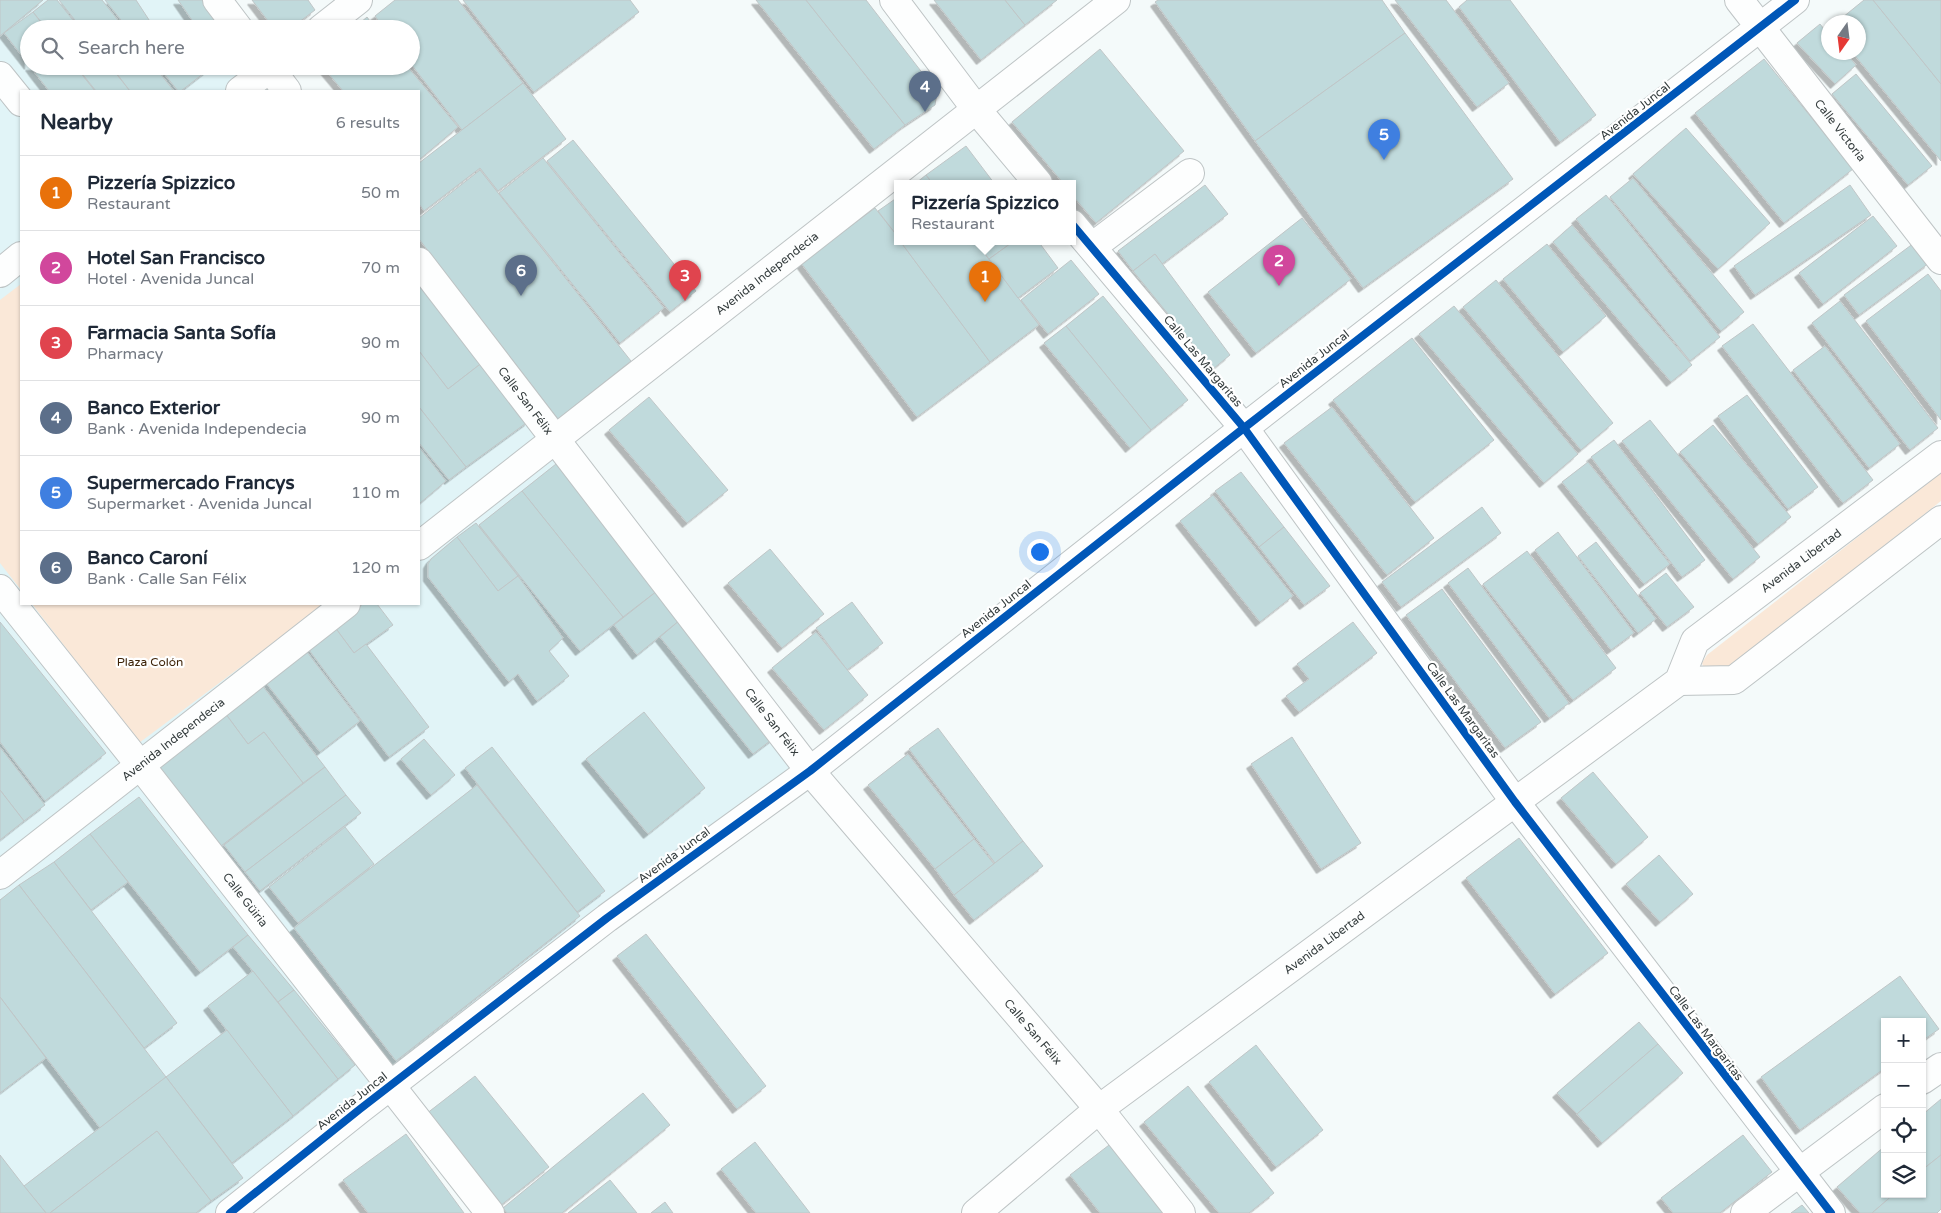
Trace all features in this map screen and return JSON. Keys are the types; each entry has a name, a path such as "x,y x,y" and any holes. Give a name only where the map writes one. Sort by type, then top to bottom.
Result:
{"street":[{"path":"217,0 232,20"},
{"path":"894,0 976,109 1035,180"},
{"name":"Avenida Independecia","path":"420,545 1116,0"},
{"name":"Calle Victoria","path":"1740,0 1941,260"},
{"name":"Avenida Juncal","path":"230,1213 607,918 810,771 1244,428 1795,0"},
{"path":"330,20 346,4"},
{"path":"241,90 260,75"},
{"path":"276,75 286,90"},
{"path":"0,76 20,101"},
{"path":"1092,247 1190,173"},
{"name":"Calle Las Margaritas","path":"1076,229 1244,428 1515,802 1831,1213"},
{"path":"0,273 20,257"},
{"name":"Calle San Félix","path":"420,263 810,771 1099,1109 1181,1213"},
{"name":"Avenida Libertad","path":"976,1213 1099,1109 1679,681 1695,641 1941,455"},
{"path":"1679,681 1734,680 1941,520"},
{"name":"Calle Güiria","path":"0,589 490,1213"},
{"name":"Avenida Independecia","path":"0,874 345,605"},
{"path":"1926,1077 1941,1066"},
{"path":"1745,1213 1881,1111"}],"shaded area":[{"path":"0,0 217,0 232,20 20,20 20,75 275,75 286,90 20,90 20,605 420,605 420,264 810,771 227,1213 0,1213"}],"green space":[{"path":"20,285 20,589 0,563 0,300"},
{"path":"1941,472 1941,501 1727,670 1705,672 1702,663 1707,655"},
{"name":"Plaza Colón","path":"33,605 324,605 139,743"}],"building":[{"path":"0,0 43,0 0,36"},
{"path":"48,0 57,0 73,20 40,20 33,12"},
{"path":"59,0 102,0 118,20 75,20"},
{"path":"105,0 136,0 149,20 121,20"},
{"path":"178,0 210,0 225,20 192,20"},
{"path":"252,0 308,0 315,10 302,20 267,20"},
{"path":"395,0 458,0 523,83 462,130 420,75 420,20 378,20 375,16"},
{"path":"463,0 630,0 639,12 534,92"},
{"path":"756,0 806,0 905,125 874,149"},
{"path":"806,0 866,0 934,88 937,93 935,105 905,125"},
{"path":"934,0 1005,0 1025,25 981,60"},
{"path":"1005,0 1057,0 1025,25"},
{"path":"1158,0 1382,0 1405,33 1255,141 1155,2"},
{"path":"1395,0 1446,0 1509,83 1477,107"},
{"path":"1467,0 1510,0 1596,115 1560,142 1459,7"},
{"path":"1864,0 1873,0 1941,84 1941,161 1859,60 1866,60 1866,15 1846,15"},
{"path":"1873,0 1941,0 1941,84"},
{"path":"33,12 39,20 22,20"},
{"path":"20,21 20,53 4,33"},
{"path":"1820,24 1821,60 1852,60 1856,65 1835,84 1797,43"},
{"path":"1405,33 1513,179 1363,288 1255,141"},
{"path":"1100,49 1184,151 1096,223 1076,200 1076,180 1060,180 1012,122"},
{"path":"1764,59 1853,169 1784,223 1695,113"},
{"path":"1856,74 1932,166 1908,185 1832,94"},
{"path":"37,75 82,75 94,90 48,90"},
{"path":"83,75 117,75 129,90 95,90"},
{"path":"118,75 161,75 173,90 129,90"},
{"path":"165,75 201,75 182,90 177,90"},
{"path":"330,75 415,75 458,127 420,159 420,90 342,90"},
{"path":"523,83 566,139 498,191 480,168 424,211 420,205 420,162"},
{"path":"1686,128 1770,223 1718,269 1633,174"},
{"path":"573,140 696,291 670,312 547,161"},
{"path":"966,146 992,180 930,180 926,175"},
{"path":"543,158 664,308 620,343 499,193"},
{"path":"480,170 631,361 558,419 420,240 420,217"},
{"path":"926,175 930,180 920,180"},
{"path":"1633,178 1744,312 1721,331 1610,197"},
{"path":"1205,185 1228,214 1162,264 1155,254 1133,271 1118,251"},
{"path":"1850,185 1871,215 1755,295 1734,266"},
{"path":"1606,195 1720,337 1690,361 1576,219"},
{"path":"894,200 894,232 878,211"},
{"path":"875,208 894,232 894,245 903,245 990,362 917,417 801,263"},
{"path":"1873,216 1897,246 1823,304 1799,273"},
{"path":"1302,218 1351,279 1256,353 1208,292"},
{"path":"1572,225 1692,365 1671,382 1553,242"},
{"path":"1914,243 1929,263 1859,315 1844,295"},
{"path":"1547,244 1606,316 1563,352 1503,279"},
{"path":"903,245 978,245 1039,325 990,362"},
{"path":"978,245 1008,245 989,259"},
{"path":"1008,245 1041,245 1058,268 1018,298 989,259"},
{"path":"1155,254 1230,355 1213,369 1133,271"},
{"path":"1071,260 1099,294 1048,334 1021,300"},
{"path":"1928,274 1941,291 1941,420 1866,321"},
{"path":"1496,280 1613,423 1581,450 1463,307"},
{"path":"420,281 483,362 448,389 420,352"},
{"path":"1103,296 1188,400 1151,430 1066,326"},
{"path":"1840,301 1938,428 1910,450 1812,323"},
{"path":"1454,306 1578,454 1544,483 1419,334"},
{"path":"1753,324 1873,480 1843,503 1722,346"},
{"path":"1066,326 1151,430 1130,448 1044,343"},
{"path":"1412,338 1494,440 1415,502 1333,400"},
{"path":"1825,346 1900,444 1869,468 1793,370"},
{"path":"420,352 448,389 483,362 529,421 466,467 420,408"},
{"path":"1747,395 1818,487 1788,509 1718,416"},
{"path":"649,397 728,490 687,523 609,430"},
{"path":"1332,407 1434,538 1387,575 1284,443"},
{"path":"420,408 466,467 449,480 420,444"},
{"path":"1650,420 1760,557 1733,579 1622,441"},
{"path":"1713,425 1791,517 1758,544 1680,452"},
{"path":"1614,440 1705,560 1682,577 1591,457"},
{"path":"420,448 446,481 420,503"},
{"path":"1588,462 1670,564 1644,584 1562,482"},
{"path":"556,464 657,591 623,617 522,491"},
{"path":"1241,472 1284,527 1259,547 1215,491"},
{"path":"522,491 623,617 580,651 479,525"},
{"path":"1213,495 1293,596 1260,622 1180,521"},
{"path":"1482,507 1501,533 1401,607 1382,582"},
{"path":"476,523 518,576 498,591 457,537"},
{"path":"1284,527 1330,586 1304,605 1259,547"},
{"path":"1558,532 1634,633 1611,650 1535,550"},
{"path":"457,537 498,591 518,576 563,638 549,651 569,676 537,701 518,674 509,682 428,577 428,564 431,559"},
{"path":"1596,542 1656,619 1638,633 1578,556"},
{"path":"770,549 824,614 782,648 728,583"},
{"path":"1527,551 1616,668 1573,700 1483,584"},
{"path":"1468,568 1569,703 1549,718 1448,583"},
{"path":"1666,573 1694,607 1667,627 1640,593"},
{"path":"1442,589 1541,722 1505,748 1406,615"},
{"path":"657,591 680,620 637,655 614,625"},
{"path":"852,602 883,643 847,670 816,628"},
{"path":"362,605 378,605 393,625 354,653 334,626"},
{"path":"680,620 774,738 753,754 660,637"},
{"path":"0,622 106,753 45,801 0,742"},
{"path":"1353,622 1377,653 1299,712 1286,696 1309,679 1297,664"},
{"path":"334,626 354,653 366,644 429,727 389,757 306,646"},
{"path":"816,632 868,695 824,730 772,668"},
{"path":"304,648 360,721 320,752 263,679"},
{"path":"262,685 325,767 303,783 264,732 248,744 225,713"},
{"path":"644,712 705,788 648,834 586,759"},
{"path":"225,713 248,744 264,732 303,783 221,846 157,764"},
{"path":"938,728 1023,841 995,863 909,749"},
{"path":"1292,737 1361,843 1321,869 1251,764"},
{"path":"424,739 455,775 431,795 401,759"},
{"path":"0,747 45,805 24,821 0,790"},
{"path":"492,747 605,891 577,912 465,768"},
{"path":"908,754 974,839 935,869 868,785"},
{"path":"325,767 346,795 245,872 224,845"},
{"path":"1593,772 1648,837 1616,864 1561,798"},
{"path":"477,785 580,916 396,1061 294,928"},
{"path":"0,790 24,821 0,840"},
{"path":"346,795 361,813 260,891 245,872"},
{"path":"139,797 248,935 200,972 90,834"},
{"path":"345,827 374,864 298,923 269,887"},
{"path":"90,834 128,882 91,910 54,862"},
{"path":"1519,838 1608,953 1555,994 1466,878"},
{"path":"974,839 994,864 954,895 935,869"},
{"path":"1023,841 1043,866 974,920 954,895"},
{"path":"1659,855 1693,894 1660,922 1626,884"},
{"path":"54,862 177,1023 144,1048 19,885"},
{"path":"19,885 166,1077 100,1128 0,997 0,900"},
{"path":"646,934 766,1086 737,1109 617,956"},
{"path":"248,935 294,990 278,1002 233,947"},
{"path":"253,971 338,1079 293,1116 208,1006"},
{"path":"1900,976 1939,1029 1926,1038 1926,1018 1881,1018 1881,1071 1800,1130 1761,1077"},
{"path":"294,990 355,1065 338,1079 278,1002"},
{"path":"0,997 46,1058 0,1093"},
{"path":"1639,1022 1658,1044 1577,1114 1557,1093"},
{"path":"227,1030 293,1116 232,1163 166,1077"},
{"path":"1658,1044 1683,1073 1602,1143 1577,1114"},
{"path":"1256,1045 1323,1130 1276,1167 1209,1082"},
{"path":"475,1076 549,1167 500,1206 426,1114"},
{"path":"166,1077 243,1178 211,1201 157,1131 50,1213 46,1213 24,1186"},
{"path":"1188,1086 1274,1193 1249,1213 1219,1213 1144,1122"},
{"path":"643,1093 670,1125 562,1213 507,1213 503,1208"},
{"path":"1941,1099 1941,1155 1926,1167 1926,1153 1926,1112"},
{"path":"157,1131 211,1201 196,1213 50,1213"},
{"path":"406,1134 464,1213 368,1213 343,1180"},
{"path":"1743,1135 1772,1172 1720,1213 1673,1213 1661,1198"},
{"path":"755,1142 810,1213 756,1213 721,1169"},
{"path":"1113,1142 1168,1213 1100,1213 1070,1175"},
{"path":"1881,1149 1881,1198 1889,1198 1872,1213 1860,1213 1837,1187"},
{"path":"0,1155 24,1186 46,1213 0,1213"},
{"path":"1941,1155 1941,1209 1937,1213 1872,1213 1889,1198 1926,1198 1926,1167"},
{"path":"610,1180 637,1213 568,1213"},
{"path":"665,1202 673,1213 651,1213"},
{"path":"1802,1205 1809,1213 1791,1213"}],"cycle path":[{"path":"230,1213 360,1109 607,918 810,771 1244,428 1795,0"},
{"path":"1076,229 1244,428 1515,802 1831,1213"}],"place":[{"name":"Banco Exterior","path":"925,112"},
{"name":"Supermercado Francys","path":"1384,160"},
{"name":"Hotel San Francisco","path":"1279,286"},
{"name":"Banco Caroní","path":"521,296"},
{"name":"Farmacia Santa Sofía","path":"685,301"},
{"name":"Pizzería Spizzico","path":"985,302"}]}
